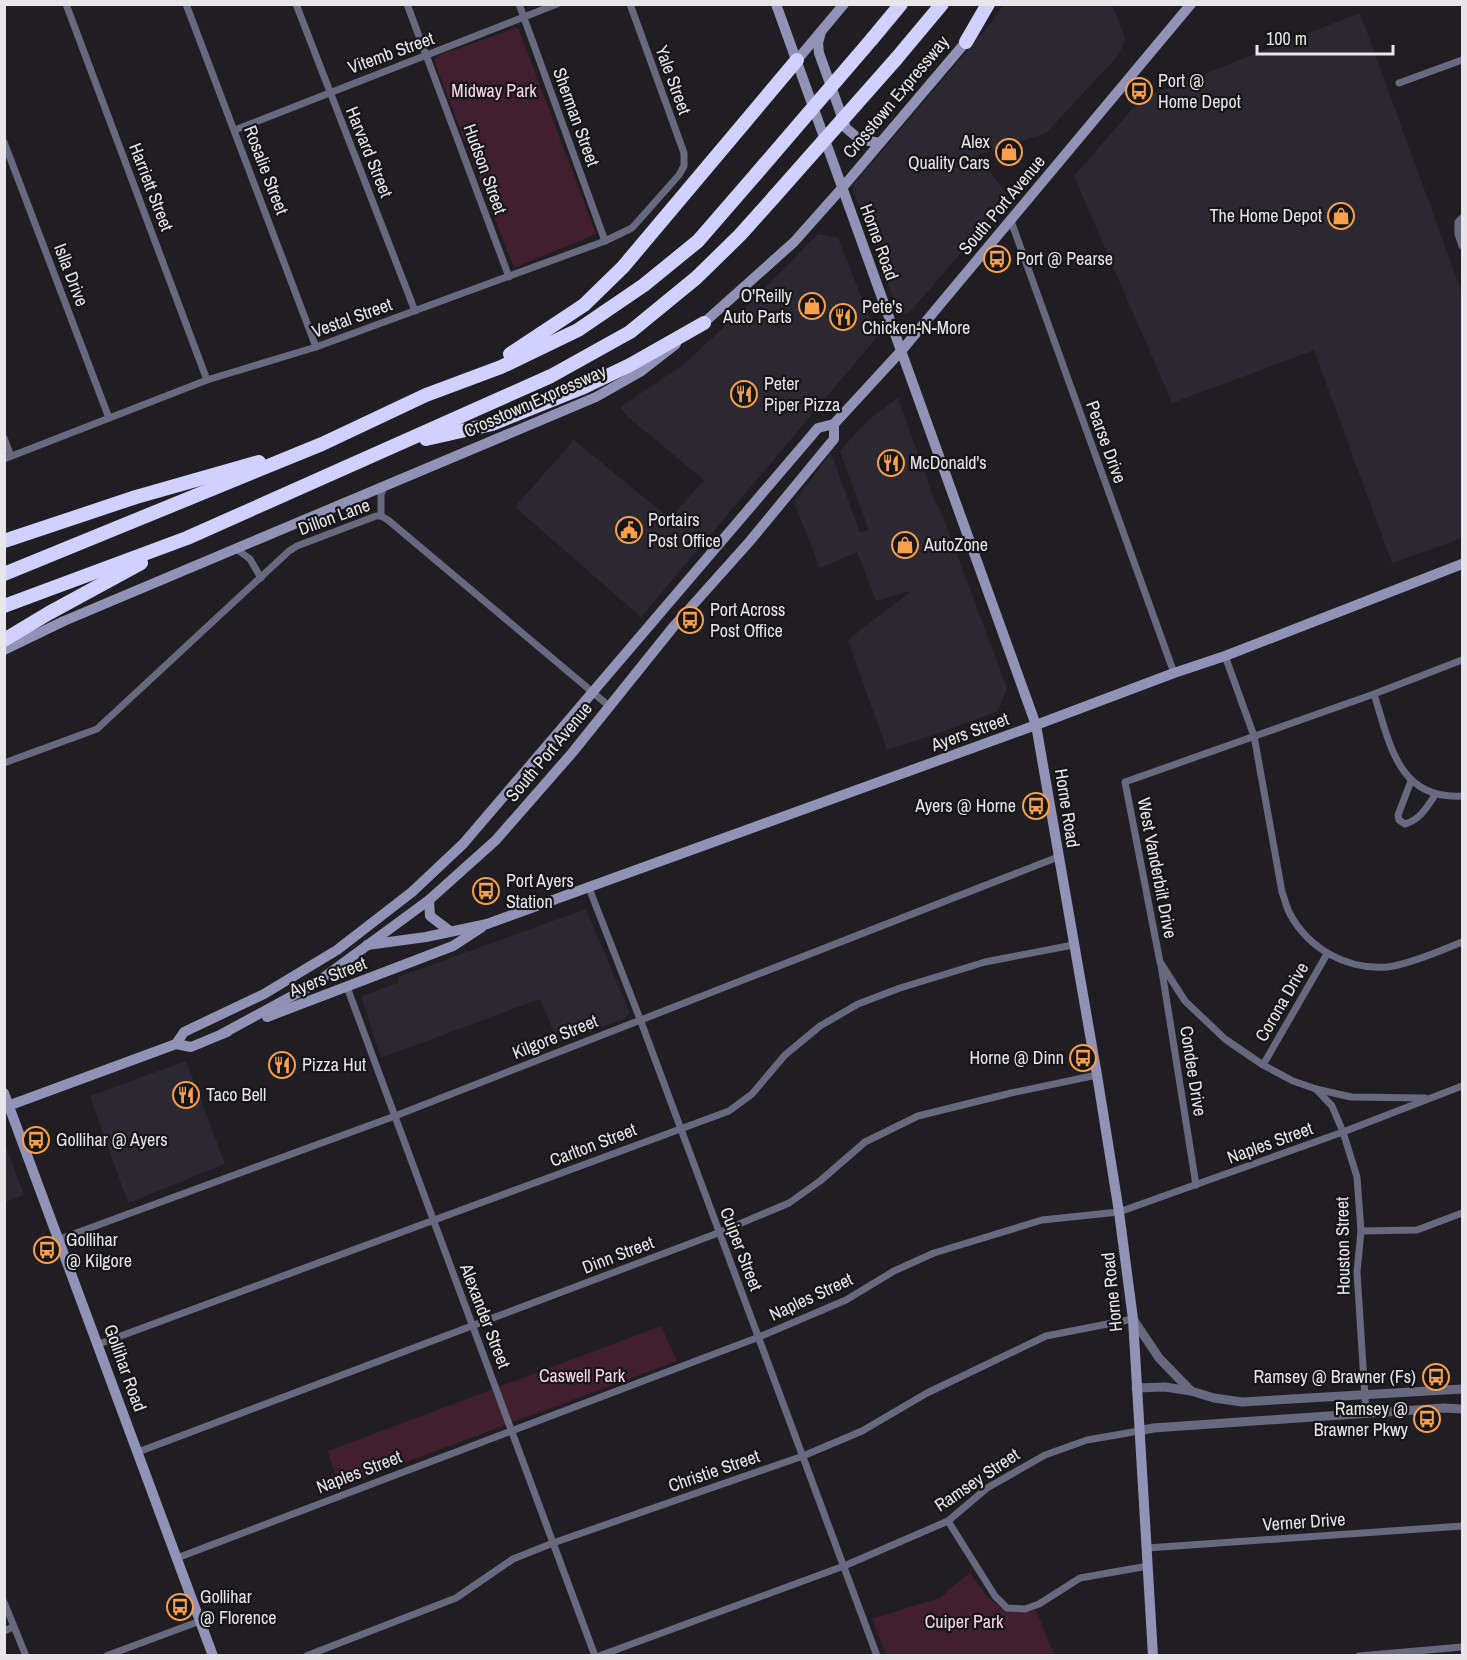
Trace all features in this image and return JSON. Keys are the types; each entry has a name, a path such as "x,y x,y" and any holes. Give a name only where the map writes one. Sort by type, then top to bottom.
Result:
{"highway":[{"path":"4,574 322,444 426,394 501,367 578,330 644,285 698,241 901,4"},
{"name":"Crosstown Expressway","path":"4,606 187,538 551,376 630,332 696,278 740,235 942,4"},
{"path":"966,42 988,4"},
{"path":"476,376 584,305 623,267 797,60"},
{"path":"394,446 492,424 611,374 704,323"},
{"path":"4,540 136,497 322,444"},
{"path":"4,640 187,538"}],"main road":[{"name":"Horne Road","path":"776,4 1036,725 1097,1075 1133,1319 1153,1656"},
{"path":"797,60 844,4"},
{"name":"Crosstown Expressway","path":"4,650 63,621 596,397 640,372 704,323 794,242 997,4"},
{"name":"South Port Avenue","path":"358,935 412,892 463,844 818,428 834,424 902,350 1191,4"},
{"path":"821,32 818,44 819,53 846,128 859,139 880,143"},
{"name":"South Port Avenue","path":"222,1034 316,983 429,900 496,840 572,753 674,626 750,541 834,440 834,424"},
{"name":"Ayers Street","path":"367,945 426,937 487,924 1225,656 1462,564"},
{"path":"429,900 430,916 450,931"},
{"name":"Ayers Street","path":"7,1106 176,1044 191,1047 453,946 487,924"},
{"name":"Ayers Street","path":"176,1044 183,1032 276,988 358,935"},
{"name":"Gollihar Road","path":"4,1093 213,1656"}],"street":[{"name":"Harriett Street","path":"66,4 207,380"},
{"name":"Rosalie Street","path":"186,4 316,347"},
{"name":"Harvard Street","path":"296,4 415,311"},
{"name":"Hudson Street","path":"407,4 509,277"},
{"name":"Sherman Street","path":"519,4 605,241"},
{"name":"Vitemb Street","path":"235,130 557,4"},
{"name":"Yale Street","path":"630,4 684,153 684,166"},
{"path":"1400,83 1462,60"},
{"name":"Islla Drive","path":"4,142 109,418"},
{"name":"Vestal Street","path":"8,458 207,380 316,347 605,241 632,228 679,175 684,166"},
{"name":"Pearse Drive","path":"1011,220 1174,673"},
{"path":"1460,220 1458,234 1462,246"},
{"path":"4,438 8,458"},
{"path":"381,516 381,494 386,485"},
{"name":"Dillon Lane","path":"4,763 98,729 289,551 371,517 381,516 609,706"},
{"path":"235,548 249,559 261,578"},
{"path":"1225,656 1254,736 1282,892 1290,913 1304,933 1327,954 1352,964 1387,967 1462,942"},
{"name":"West Vanderbilt Drive","path":"1430,1098 1351,1097 1293,1081 1263,1065 1225,1039 1185,1001 1160,962 1125,782 1374,694 1462,660"},
{"path":"1374,694 1392,752 1411,781 1435,795 1462,796"},
{"path":"1411,781 1398,815 1399,820 1405,824 1420,817 1435,795"},
{"name":"Kilgore Street","path":"60,1239 395,1116 1058,857"},
{"name":"Cuiper Street","path":"589,888 877,1656"},
{"name":"Carlton Street","path":"99,1344 729,1111 752,1094 785,1055 820,1026 858,1004 900,988 985,962 1073,945"},
{"name":"Corona Drive","path":"1263,1065 1327,954"},
{"name":"Condee Drive","path":"1160,962 1196,1185"},
{"name":"Alexander Street","path":"347,987 597,1656"},
{"name":"Dinn Street","path":"138,1452 718,1233 789,1203 820,1181 865,1142 918,1116 1097,1075"},
{"name":"Naples Street","path":"177,1558 759,1337 846,1300 894,1270 934,1253 1042,1220 1119,1212 1343,1132 1462,1086"},
{"name":"Houston Street","path":"1316,1089 1332,1106 1343,1132 1357,1178 1360,1231 1357,1272 1366,1413"},
{"path":"1360,1231 1417,1230 1462,1213"},
{"path":"1133,1319 1159,1358 1191,1391"},
{"name":"Christie Street","path":"306,1656 456,1598 513,1559 803,1456 862,1431 927,1393 1046,1336 1133,1319"},
{"path":"1136,1388 1165,1387 1242,1402 1462,1389"},
{"path":"1462,1408 1462,1414"},
{"name":"Ramsey Street","path":"597,1656 844,1566 948,1521 987,1488 1045,1455 1087,1440 1153,1428 1462,1408"},
{"path":"948,1521 995,1596 1007,1608 1025,1610 1039,1604 1062,1587 1080,1578 1148,1566"},
{"name":"Verner Drive","path":"1147,1548 1462,1526"},
{"path":"4,1602 26,1656"},
{"path":"106,1656 200,1621"},
{"path":"4,1630 13,1627"},
{"path":"1359,1656 1462,1647"}],"shaded area":[{"path":"1003,5 1112,5 1125,38 1124,44 1117,57 1046,133 978,155 1009,197 910,312 903,314 898,311 853,185 990,24"},
{"path":"1360,13 1462,293 1462,538 1392,563 1314,350 1172,403 1074,176 1142,98"},
{"path":"818,234 838,238 877,337 641,617 515,507 574,440 670,519 704,480 628,417 620,407 683,365 751,302"},
{"path":"898,398 936,505 938,504 1007,688 998,711 887,750 848,640 911,591 876,601 857,552 820,568 794,502 831,453 860,533 869,530 840,451 866,422"},
{"path":"586,909 630,1013 624,1019 558,1042 540,999 381,1058 361,996 398,983 398,977"},
{"path":"186,1061 225,1164 128,1203 90,1096"},
{"path":"4,1142 24,1195 5,1202 4,1202"}],"green space":[{"name":"Midway Park","path":"516,28 519,30 596,234 514,268 434,61 437,56"},
{"name":"Caswell Park","path":"661,1326 677,1361 339,1487 328,1451"},
{"name":"Cuiper Park","path":"970,1573 990,1599 1004,1609 1013,1612 1036,1610 1054,1655 886,1655 872,1619 939,1598"}],"place":[{"name":"Port @ Home Depot","path":"1139,91"},
{"name":"Alex Quality Cars","path":"1009,152"},
{"name":"The Home Depot","path":"1341,216"},
{"name":"Port @ Pearse","path":"997,259"},
{"name":"O'Reilly Auto Parts","path":"812,306"},
{"name":"Pete's Chicken-N-More","path":"843,317"},
{"name":"Peter Piper Pizza","path":"744,394"},
{"name":"McDonald's","path":"891,463"},
{"name":"Portairs Post Office","path":"629,530"},
{"name":"AutoZone","path":"905,545"},
{"name":"Port Across Post Office","path":"690,620"},
{"name":"Ayers @ Horne","path":"1036,806"},
{"name":"Port Ayers Station","path":"486,891"},
{"name":"Horne @ Dinn","path":"1083,1058"},
{"name":"Pizza Hut","path":"282,1065"},
{"name":"Taco Bell","path":"186,1095"},
{"name":"Gollihar @ Ayers","path":"36,1140"},
{"name":"Gollihar @ Kilgore","path":"47,1250"},
{"name":"Ramsey @ Brawner (Fs)","path":"1436,1377"},
{"name":"Ramsey @ Brawner Pkwy","path":"1427,1419"},
{"name":"Gollihar @ Florence","path":"180,1607"}]}
